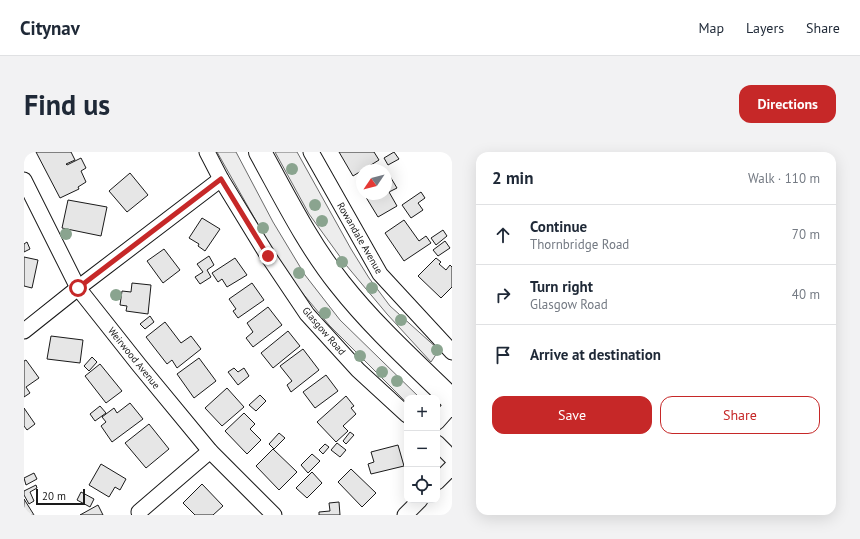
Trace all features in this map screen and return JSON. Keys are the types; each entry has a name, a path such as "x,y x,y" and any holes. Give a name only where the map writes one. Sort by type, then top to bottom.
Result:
{"main road":[{"path":"260,152 313,246 340,284 404,354 452,400"}],"street":[{"name":"Glasgow Road","path":"207,152 221,179 268,256 307,314 358,370 404,412"},
{"name":"Rowandale Avenue","path":"311,152 380,274 452,352"},
{"path":"24,331 221,179"},
{"name":"Weirwood Avenue","path":"24,180 78,288 210,451 274,515"},
{"path":"440,419 452,405"},
{"path":"440,446 452,458"},
{"path":"139,512 210,451"},
{"path":"440,479 452,467"},
{"path":"405,515 417,503"}],"shaded area":[{"path":"217,152 236,152 273,222 305,275 340,320 417,395 404,395 404,400 329,325 285,272"},
{"path":"275,152 297,152 351,249 369,278 390,306 439,350 431,362 387,314 346,265 309,214"}],"building":[{"path":"36,152 71,152 75,160 66,164 67,165 81,158 86,168 81,171 86,182 78,187 79,189 60,198"},
{"path":"339,152 374,152 379,160 372,164 356,164 356,174 353,176"},
{"path":"394,152 399,159 387,164 384,158"},
{"path":"130,173 148,195 127,212 109,191"},
{"path":"392,180 397,188 392,190"},
{"path":"421,192 425,198 418,203 423,210 411,218 402,205"},
{"path":"392,197 397,206 378,217 368,200 392,200"},
{"path":"68,200 107,207 101,236 62,228"},
{"path":"202,218 220,229 205,251 198,246 199,244 189,238"},
{"path":"404,220 419,241 426,236 431,243 404,261 385,233"},
{"path":"443,230 447,236 436,245 431,238"},
{"path":"445,241 450,248 438,256 433,250"},
{"path":"27,242 30,249 24,252 24,244"},
{"path":"164,249 180,270 163,283 147,261"},
{"path":"209,256 214,265 207,270 211,277 200,284 195,277 203,272 197,264"},
{"path":"24,257 38,260 32,288 24,286"},
{"path":"235,258 247,275 227,287 222,279 218,282 212,273"},
{"path":"436,258 441,262 439,264 446,270 450,265 452,267 452,287 441,298 418,276"},
{"path":"132,283 151,285 148,314 126,311 127,306 120,305 122,291 131,292"},
{"path":"252,283 264,300 238,318 233,311 236,309 229,299"},
{"path":"268,307 282,325 253,347 246,338 253,332 247,323"},
{"path":"150,316 154,322 145,329 140,324"},
{"path":"165,322 181,343 191,336 201,349 177,368 172,360 167,364 146,337"},
{"path":"288,331 300,346 273,368 261,353"},
{"path":"51,336 83,340 80,363 47,359"},
{"path":"303,349 319,370 291,392 287,385 292,381 280,366"},
{"path":"92,357 97,362 89,371 84,366"},
{"path":"199,358 216,381 194,398 177,374"},
{"path":"26,360 39,378 26,387 30,393 24,397 24,361"},
{"path":"100,364 122,391 106,403 85,376"},
{"path":"234,368 238,372 244,368 249,376 238,385 228,372"},
{"path":"326,375 338,391 315,408 303,392"},
{"path":"227,388 244,407 222,426 205,408"},
{"path":"260,395 266,401 256,411 249,405"},
{"path":"346,396 354,406 351,408 356,414 343,426 348,431 336,442 317,422"},
{"path":"130,403 143,419 112,442 101,426 106,422 102,417 114,408 117,413"},
{"path":"100,406 106,413 95,421 90,414"},
{"path":"24,408 35,424 27,430 24,426"},
{"path":"244,413 255,424 250,429 261,440 247,454 225,431"},
{"path":"149,424 169,449 146,468 125,443"},
{"path":"350,432 354,435 346,444 343,441"},
{"path":"279,433 285,438 274,449 269,444"},
{"path":"337,443 346,450 340,457 331,450"},
{"path":"325,444 329,447 323,454 319,450"},
{"path":"398,445 404,466 371,474 368,464 374,462 371,452"},
{"path":"273,449 297,472 279,490 256,466"},
{"path":"312,454 320,461 308,473 301,465"},
{"path":"101,464 126,479 120,490 115,487 109,497 89,485"},
{"path":"351,469 376,493 362,507 338,482"},
{"path":"312,472 322,483 307,498 296,488"},
{"path":"34,473 37,479 26,485 24,478"},
{"path":"202,484 223,506 213,515 195,515 183,503"},
{"path":"36,485 37,488 30,492 34,501 29,504 24,495 24,491"},
{"path":"81,492 94,499 90,507 77,500"},
{"path":"24,499 34,515 24,515"},
{"path":"339,502 340,515 319,515 319,512 330,511 329,503"},
{"path":"98,505 103,515 80,515"}],"route":[{"path":"78,288 221,179 268,256"}]}
